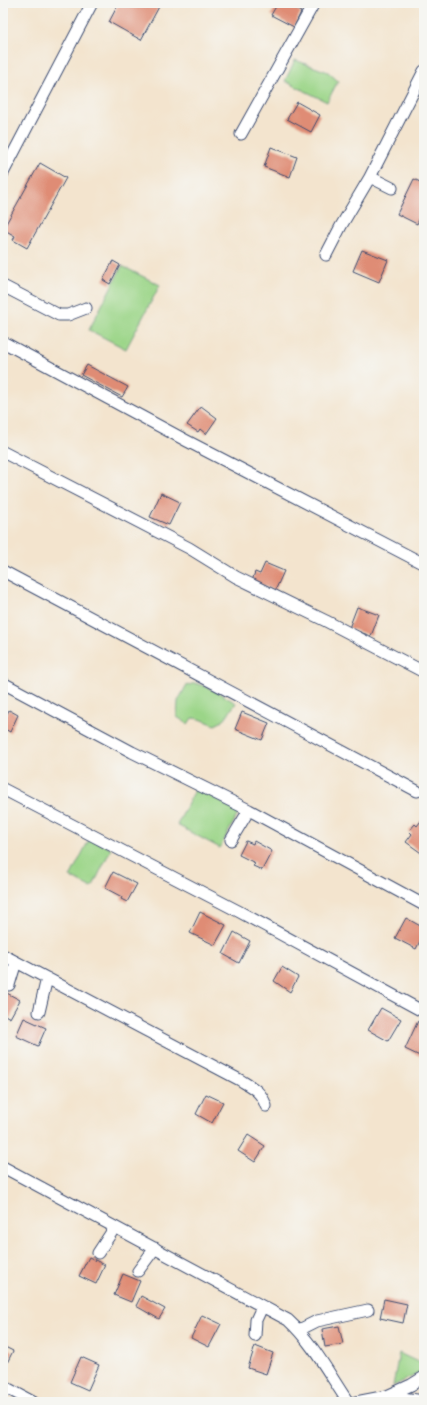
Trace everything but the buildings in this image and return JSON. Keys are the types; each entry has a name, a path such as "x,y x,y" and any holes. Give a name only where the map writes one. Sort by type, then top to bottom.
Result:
{"street":[{"path":"3,173 92,3"},
{"path":"241,134 314,3"},
{"path":"326,255 370,177 424,71"},
{"path":"370,177 392,188"},
{"path":"3,286 59,315 68,315 86,308"},
{"path":"3,342 174,434 424,564"},
{"path":"3,452 189,548 236,577 326,621 424,672"},
{"path":"3,571 418,791"},
{"path":"3,683 132,752 249,810 424,905"},
{"path":"3,789 238,911 424,1012"},
{"path":"231,840 249,810"},
{"path":"3,955 240,1080 257,1091 263,1097 266,1106"},
{"path":"9,985 16,962"},
{"path":"39,1012 47,978"},
{"path":"3,1168 288,1320 299,1330 309,1343 348,1402"},
{"path":"98,1253 115,1227"},
{"path":"138,1271 155,1248"},
{"path":"255,1336 256,1320 262,1307"},
{"path":"299,1330 317,1321 368,1310"},
{"path":"356,1402 387,1396 424,1377"},
{"path":"3,1386 33,1402"},
{"path":"387,1396 424,1401"}],"green space":[{"path":"295,60 328,72 338,81 327,102 285,81"},
{"path":"122,266 160,285 126,349 89,330"},
{"path":"195,683 212,689 236,703 223,721 215,725 200,719 192,718 188,724 177,717 178,701 186,686"},
{"path":"196,788 239,812 220,848 177,825"},
{"path":"90,838 111,849 92,888 70,877"},
{"path":"399,1353 420,1363 424,1371 393,1386"}]}
